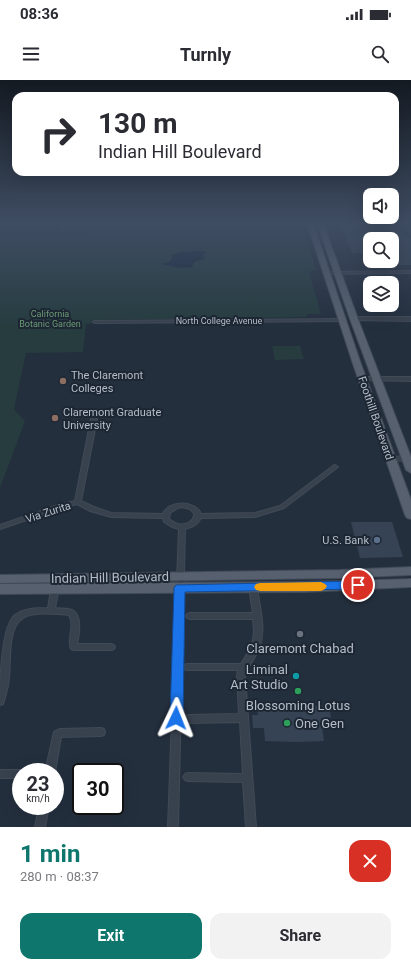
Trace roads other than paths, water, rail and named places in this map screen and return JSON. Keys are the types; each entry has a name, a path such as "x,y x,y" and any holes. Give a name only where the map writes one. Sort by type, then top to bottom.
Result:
{"main road":[{"name":"Foothill Boulevard","path":"322,258 362,379 411,515"},
{"name":"Foothill Boulevard","path":"332,258 376,379 409,458 411,470"},
{"path":"337,303 342,308 346,316 354,319"},
{"path":"342,320 348,321 353,332 360,336"},
{"name":"Indian Hill Boulevard","path":"0,579 56,583 180,582 411,571"},
{"name":"Indian Hill Boulevard","path":"180,582 253,587 304,587 411,583"},
{"name":"Indian Hill Boulevard","path":"0,589 56,583"}],"street":[{"path":"327,272 411,272"},
{"path":"354,319 411,319"},
{"name":"North College Avenue","path":"95,322 342,320"},
{"path":"362,379 411,379"},
{"path":"78,502 94,419"},
{"path":"390,459 409,458"},
{"path":"199,516 255,515 282,507 335,468"},
{"name":"Via Zurita","path":"0,527 60,506 78,502 92,509 111,515 166,516"},
{"path":"182,505 194,508 199,516 194,524 182,527 170,524 166,520 166,516 170,508 182,505"},
{"path":"173,827 182,527"},
{"path":"51,611 56,583"},
{"path":"251,827 241,676 242,667 256,647 258,635 253,587"},
{"path":"0,701 5,678 7,646 15,621 22,615 29,612 51,611 71,613 75,617 76,622 74,646 111,647"},
{"path":"190,616 256,616"},
{"path":"187,667 242,667"},
{"path":"188,719 244,718"},
{"path":"52,763 57,735 60,733 101,732"},
{"path":"0,774 12,774"},
{"path":"188,777 248,778"},
{"path":"40,827 42,815"}],"water":[{"path":"173,258 205,259 194,262 192,267 180,268 161,264 169,262"}],"place":[{"name":"The Claremont Colleges","path":"63,381"},
{"name":"Claremont Graduate University","path":"55,418"},
{"name":"U.S. Bank","path":"377,540"},
{"name":"Claremont Chabad","path":"300,634"},
{"name":"Liminal Art Studio","path":"296,676"},
{"name":"Blossoming Lotus","path":"298,691"},
{"name":"One Gen","path":"287,723"}],"park label":[{"name":"California Botanic Garden","path":"50,320"}]}
